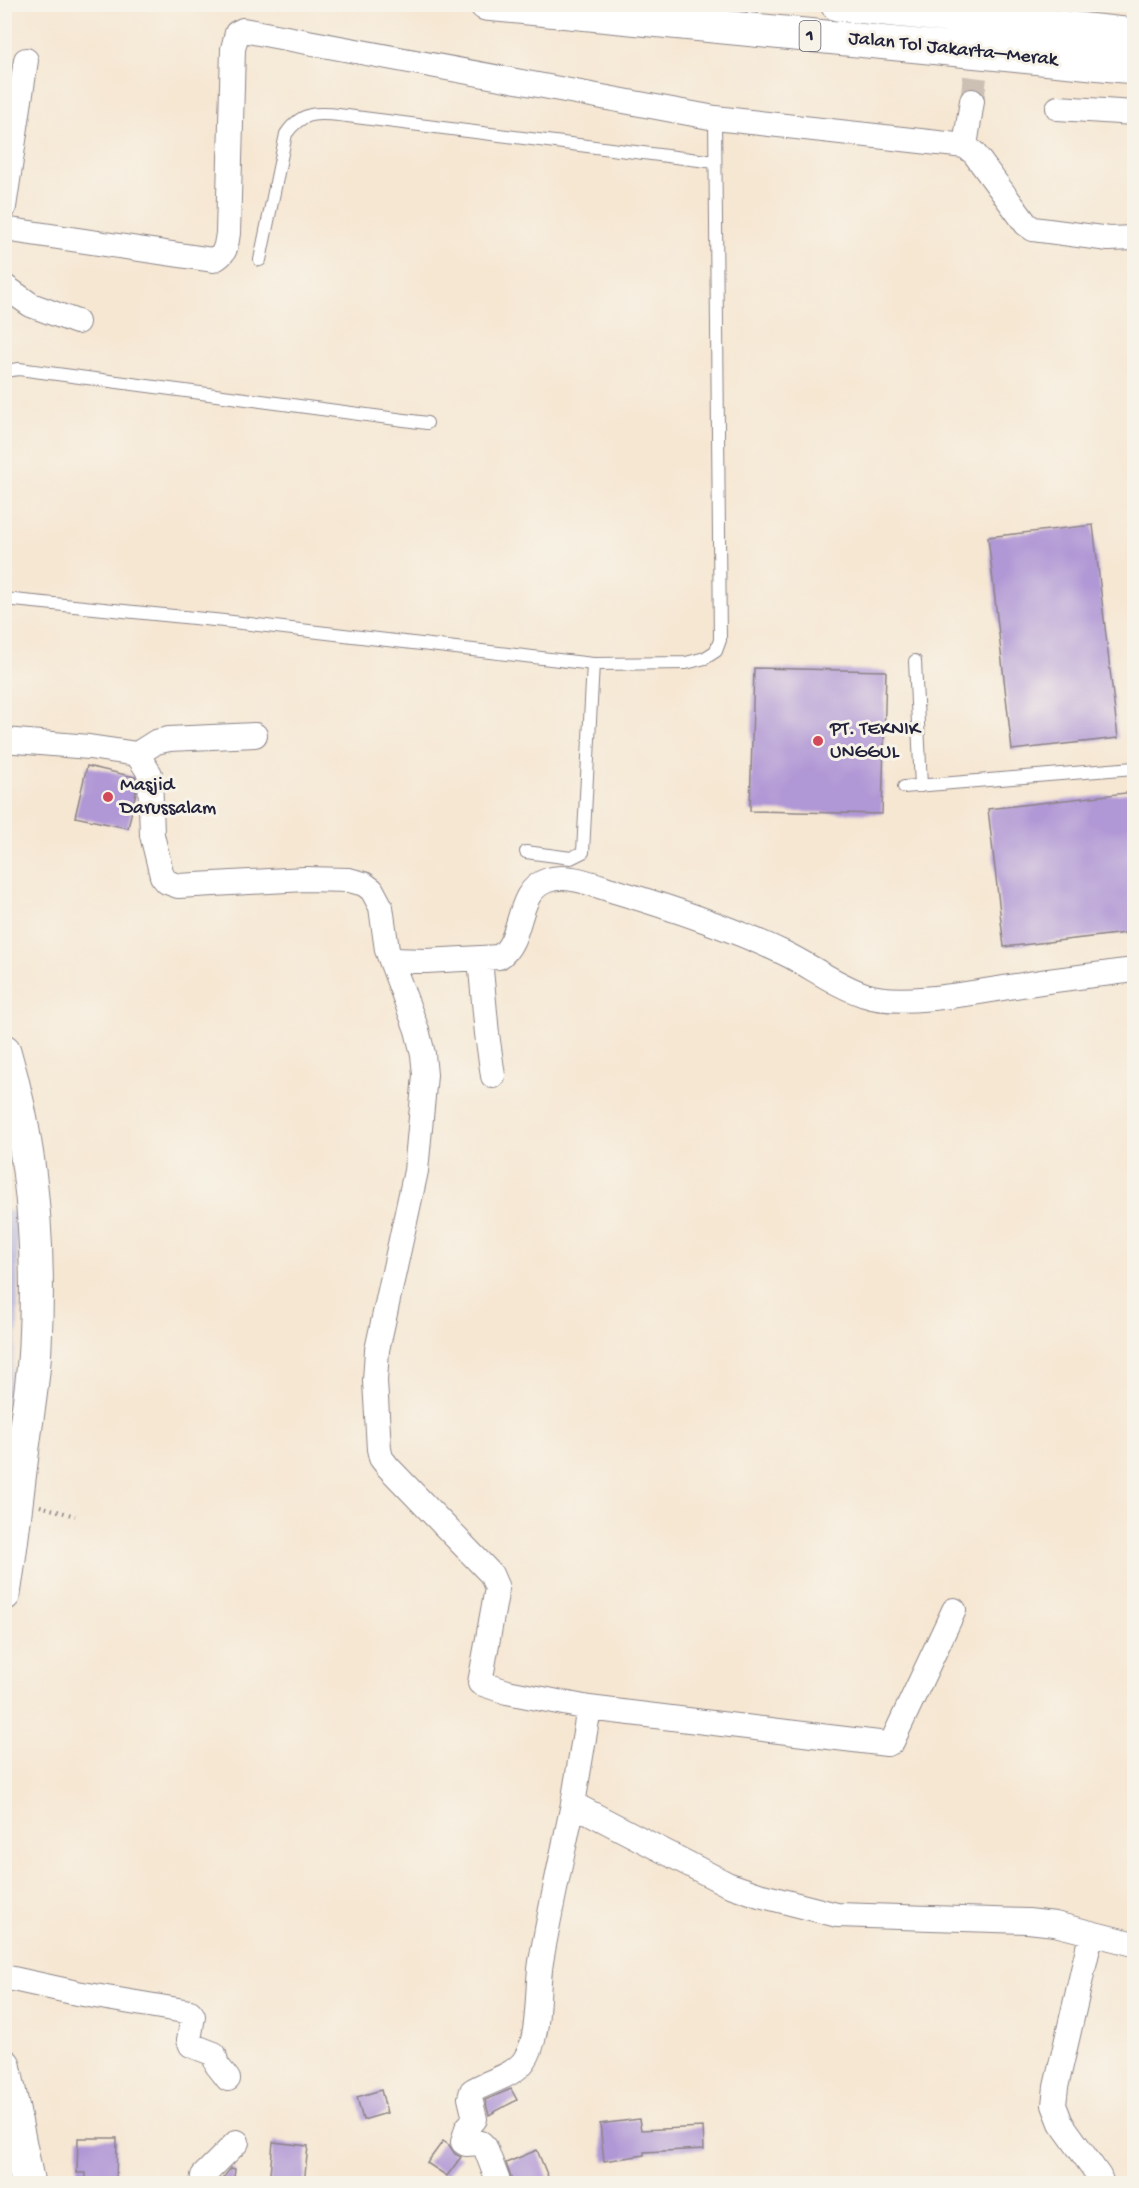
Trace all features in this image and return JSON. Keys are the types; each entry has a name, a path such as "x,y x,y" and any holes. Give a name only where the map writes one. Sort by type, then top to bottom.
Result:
{"main road":[{"name":"Jalan Tol Jakarta–Merak","path":"486,4 1134,67"},
{"name":"Jalan Tol Jakarta–Merak","path":"837,4 1134,35"},
{"path":"4,1051 21,1118 35,1240 36,1285 35,1347 9,1534 4,1594"},
{"path":"4,2065 18,2166"}],"street":[{"path":"4,229 213,260 221,256 226,250 228,233 233,49 237,33 243,30 715,118 965,146 974,153 1026,224 1033,230 1110,239 1134,238"},
{"path":"4,207 26,60"},
{"path":"965,146 972,101"},
{"path":"1058,108 1134,113"},
{"path":"4,286 31,305 77,322"},
{"path":"4,740 89,747 137,754 156,742 169,739 255,735"},
{"path":"137,754 150,774 152,835 162,876 167,882 178,886 305,879 349,880 364,884 372,890 381,907 387,950 417,1030 425,1075 416,1171 377,1350 375,1381 379,1449 381,1458 388,1467 492,1574 497,1588 480,1683 507,1692 589,1708 887,1744 892,1742 954,1610"},
{"path":"391,960 426,961 499,957 509,951 522,911 532,891 538,884 550,879 563,878 581,881 684,912 784,953 863,995 881,999 900,1000 968,993 1134,970"},
{"path":"480,958 487,1034 494,1076"},
{"path":"499,2184 485,2146 481,2143 466,2144 463,2142 467,2128 475,2119 470,2098 472,2091 517,2067 524,2061 530,2048 535,2028 541,1964 573,1804 589,1708"},
{"path":"573,1804 727,1884 792,1904 837,1915 1028,1921 1073,1928 1091,1935 1134,1944"},
{"path":"1091,1935 1056,2087 1054,2105 1061,2123 1099,2176 1102,2184"},
{"path":"4,1977 66,1991 190,2012 193,2016 190,2043 214,2054 218,2065 228,2079"},
{"path":"202,2184 207,2170 237,2142"}],"lane":[{"path":"260,260 286,134 294,122 310,115 323,113 715,162"},
{"path":"4,599 224,621 593,664 686,663 705,658 716,651 720,640 715,118"},
{"path":"4,371 19,369 427,423"},
{"path":"915,661 921,786"},
{"path":"525,852 571,858 583,852 593,664"},
{"path":"904,787 1134,768"}],"path":[{"path":"9,1534 75,1516"}],"shaded area":[{"path":"5,1210 17,1213 18,1329 5,1416"}],"building":[{"path":"1093,525 1118,738 1012,750 988,537"},
{"name":"PT. TEKNIK UNGGUL","path":"754,668 886,671 882,814 750,811"},
{"name":"Masjid Darussalam","path":"87,766 135,777 136,792 128,828 75,817"},
{"path":"1134,792 1134,932 1004,947 988,809"},
{"path":"511,2089 517,2100 489,2115 485,2100"},
{"path":"381,2090 387,2113 363,2120 357,2097"},
{"path":"639,2119 641,2130 703,2127 704,2149 644,2152 644,2155 604,2161 600,2124"},
{"path":"78,2138 117,2138 116,2184 86,2184 86,2173 77,2173"},
{"path":"443,2141 461,2157 447,2176 427,2163"},
{"path":"273,2142 308,2146 304,2184 269,2184"},
{"path":"537,2150 551,2184 513,2184 506,2163"},
{"path":"231,2168 235,2169 233,2184 218,2184"}],"tunnel":[{"path":"972,101 980,37"}],"place":[{"name":"PT. TEKNIK UNGGUL","path":"818,741"},
{"name":"Masjid Darussalam","path":"108,797"}]}
